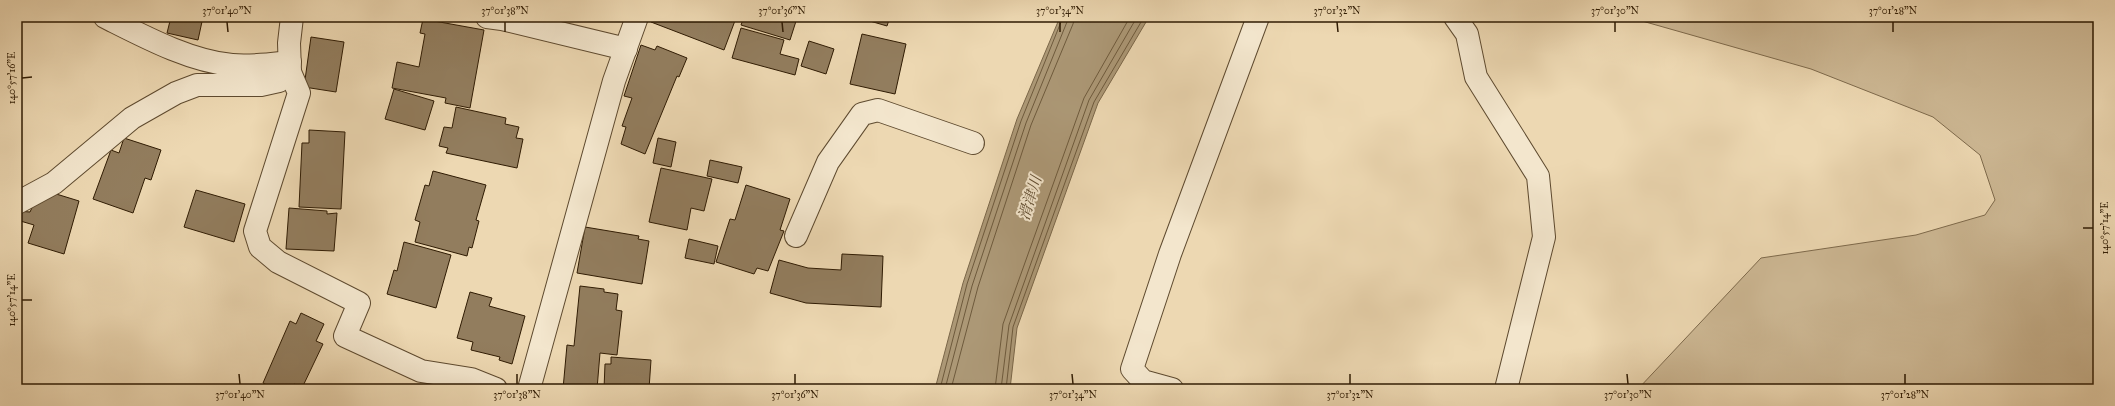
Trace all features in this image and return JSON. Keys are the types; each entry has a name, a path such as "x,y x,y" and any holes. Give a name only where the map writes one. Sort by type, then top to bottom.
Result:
{"street":[{"path":"106,17 186,54 231,65 290,67"},
{"path":"292,17 289,43 290,67 298,93 255,231 260,247 278,262 359,303 345,336 421,371 471,379 496,389"},
{"path":"487,17 502,19 626,49"},
{"path":"529,389 612,89 637,17"},
{"path":"1172,389 1143,381 1132,369 1170,254 1258,17"},
{"path":"1455,17 1467,34 1476,76 1538,176 1544,237 1506,389"},
{"path":"17,203 54,184 132,118 176,94 197,85 261,85 279,82 290,67"},
{"path":"796,236 828,162 862,114 878,110 973,142"}],"shaded area":[{"path":"1628,17 2098,17 2098,389 1638,389 1761,258 1916,235 1985,215 1995,200 1980,155 1933,117 1811,69"}],"water":[{"name":"滑津川","path":"1060,17 1149,17 1098,103 1017,328 1010,389 935,389 963,283 1017,119"}],"building":[{"path":"171,17 203,17 198,40 167,33"},
{"path":"653,17 736,18 724,50 651,22"},
{"path":"744,17 797,18 790,40 741,25"},
{"path":"856,17 890,17 887,26"},
{"path":"423,19 484,30 470,108 445,103 446,98 392,88 397,62 419,67 425,34 420,33"},
{"path":"741,28 784,40 780,54 799,59 795,75 732,58"},
{"path":"862,34 906,44 895,94 850,84"},
{"path":"311,37 344,42 336,92 304,87"},
{"path":"809,41 834,49 826,74 801,66"},
{"path":"641,45 655,50 657,46 687,58 679,77 677,76 645,154 621,144 626,127 622,126 632,98 624,96"},
{"path":"394,89 434,101 425,130 385,119"},
{"path":"456,107 506,118 505,124 519,127 516,138 523,139 517,168 446,153 448,148 439,146 444,127 452,128"},
{"path":"309,130 345,132 341,209 299,207 302,143 309,143"},
{"path":"124,138 161,150 151,180 145,178 133,213 93,199 111,150 119,153"},
{"path":"658,138 676,142 671,167 653,163"},
{"path":"710,160 742,167 738,183 707,176"},
{"path":"661,168 712,179 704,211 691,208 687,230 649,222"},
{"path":"433,171 486,185 476,220 479,221 472,248 469,247 467,256 415,242 420,222 415,220 425,185 429,186"},
{"path":"746,185 790,199 780,230 784,231 768,271 757,268 754,274 716,262 730,219 735,220"},
{"path":"196,190 245,204 234,242 184,227"},
{"path":"53,193 79,201 64,254 28,243 34,225 17,220 17,211 30,212 35,201"},
{"path":"289,208 327,211 327,214 337,213 334,251 286,249"},
{"path":"585,227 639,236 638,239 649,241 642,284 577,273"},
{"path":"689,239 718,246 714,264 685,258"},
{"path":"404,242 451,255 436,308 387,294 394,270 397,271"},
{"path":"842,254 883,256 881,307 806,303 770,293 779,260 808,268 841,270"},
{"path":"580,286 604,289 604,292 618,294 616,310 622,311 617,355 600,353 597,389 563,389 567,345 574,346"},
{"path":"470,292 492,298 489,306 525,316 512,364 499,360 500,357 471,350 473,342 457,338"},
{"path":"301,313 324,324 316,341 323,344 302,388 294,384 291,389 275,389 263,383 290,321 296,324"},
{"path":"611,357 651,360 649,389 604,389 605,364 611,364"}]}
